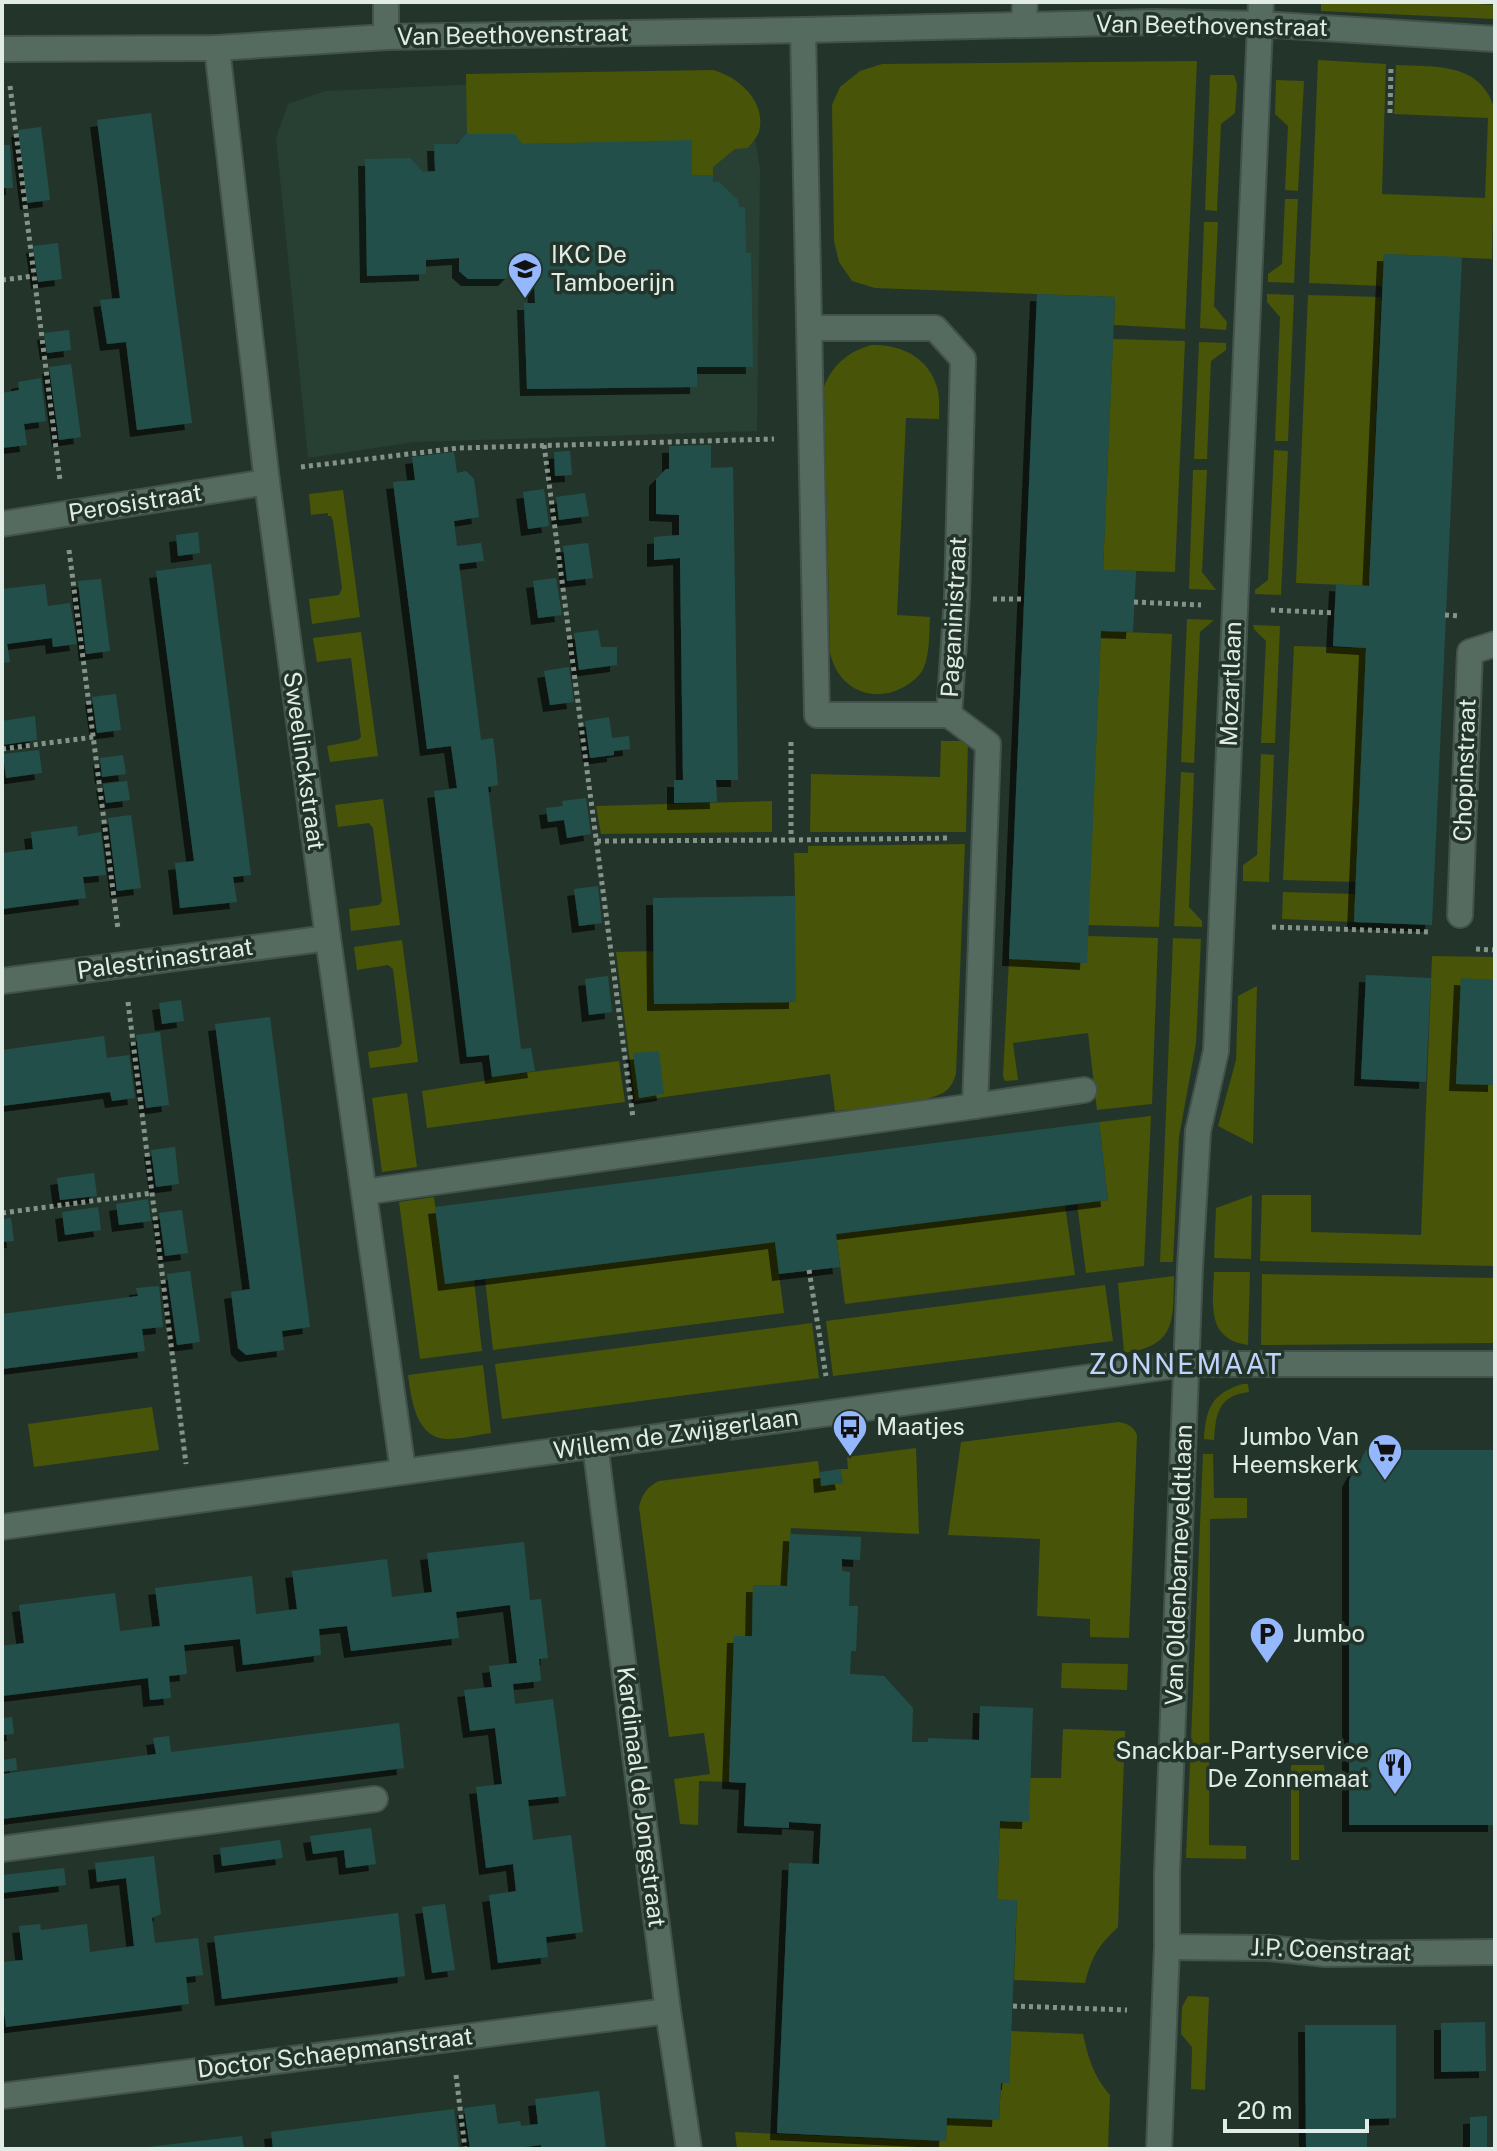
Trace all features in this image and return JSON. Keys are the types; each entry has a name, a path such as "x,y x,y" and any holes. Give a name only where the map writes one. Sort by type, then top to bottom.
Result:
{"street":[{"path":"386,2 386,37"},
{"name":"Van Beethovenstraat","path":"4,49 217,48 386,37 803,30 1025,13 1155,22 1260,13 1495,39"},
{"name":"Mozartlaan","path":"1186,1364 1198,1131 1216,1051 1260,13"},
{"path":"803,30 817,715"},
{"name":"Sweelinckstraat","path":"217,48 267,477 403,1471"},
{"name":"Paganinistraat","path":"810,328 935,328 963,359 957,598 949,715 817,715"},
{"name":"Perosistraat","path":"2,524 267,477"},
{"name":"Chopinstraat","path":"1460,915 1470,652 1495,644"},
{"path":"949,715 988,744 975,1106"},
{"name":"Palestrinastraat","path":"2,981 328,938"},
{"path":"364,1192 1084,1090"},
{"name":"Willem de Zwijgerlaan","path":"2,1527 1186,1364 1495,1364"},
{"name":"Van Oldenbarneveldtlaan","path":"1159,2149 1186,1364"},
{"name":"Kardinaal de Jongstraat","path":"595,1444 668,2011 689,2149"},
{"path":"2,1849 375,1799"},
{"name":"J.P. Coenstraat","path":"1167,1947 1268,1948 1326,1954 1495,1952"},
{"name":"Doctor Schaepmanstraat","path":"2,2096 668,2011"}],"path":[{"path":"4,49 191,1501"},
{"path":"2,280 34,276"},
{"path":"267,477 459,448 811,438"},
{"path":"544,445 637,1155"},
{"path":"791,840 791,739 817,715"},
{"path":"2,749 94,737"},
{"path":"597,841 984,838"},
{"path":"1272,927 1431,932"},
{"path":"1472,949 1495,950"},
{"path":"2,1213 152,1193"},
{"path":"809,1270 831,1413"},
{"path":"1013,2006 1165,2011"},
{"path":"451,2038 465,2149"}],"shaded area":[{"name":"IKC De Tamboerijn","path":"704,74 749,100 760,170 757,431 415,442 308,458 276,138 288,104 325,91"}],"green space":[{"path":"1321,2 1495,5 1495,19 1321,11"},
{"path":"1318,60 1386,64 1382,194 1485,198 1488,118 1394,114 1396,65 1456,70 1479,83 1495,110 1492,259 1384,254 1382,286 1309,283"},
{"path":"1197,61 1185,329 1114,325 1115,297 875,288 852,281 839,262 834,241 832,105 840,87 860,71 882,64"},
{"path":"713,70 732,78 749,92 759,111 760,121 759,132 748,148 735,149 713,167 713,175 692,175 692,141 522,144 514,134 467,134 466,74"},
{"path":"1210,75 1234,75 1237,84 1235,113 1221,124 1217,211 1205,210"},
{"path":"1276,80 1304,81 1298,191 1285,190 1288,126 1275,114"},
{"path":"1285,199 1298,199 1294,283 1268,282 1268,274 1282,264"},
{"path":"1204,222 1218,222 1214,306 1227,322 1226,330 1200,328"},
{"path":"1267,294 1294,295 1288,441 1275,441 1280,317 1267,302"},
{"path":"1308,295 1381,297 1369,586 1296,583"},
{"path":"1113,339 1185,341 1175,572 1103,570"},
{"path":"1199,342 1226,343 1226,350 1211,361 1207,459 1194,459"},
{"path":"872,345 903,350 921,361 933,377 939,403 939,419 906,418 897,615 930,617 927,655 923,670 914,680 895,691 882,694 870,694 849,684 840,676 830,652 824,387 843,360"},
{"path":"1274,450 1288,451 1281,595 1255,594 1255,590 1268,580"},
{"path":"1193,470 1207,470 1202,572 1216,590 1189,589"},
{"path":"343,490 360,617 312,624 309,599 339,595 342,588 333,521 328,513 311,515 309,494"},
{"path":"1187,619 1214,620 1200,632 1194,763 1181,762"},
{"path":"1253,625 1280,626 1275,743 1261,743 1266,641"},
{"path":"1101,631 1172,634 1159,927 1088,925"},
{"path":"361,632 378,756 330,762 327,746 361,737 351,658 317,662 313,638"},
{"path":"1294,646 1366,648 1356,882 1283,880"},
{"path":"941,741 968,741 966,832 810,832 811,774 940,777"},
{"path":"1261,754 1274,755 1269,882 1243,881 1243,865 1257,855"},
{"path":"1181,772 1194,773 1189,907 1202,921 1202,927 1174,926"},
{"path":"383,799 400,925 351,931 349,909 379,905 382,901 373,828 369,823 338,827 335,805"},
{"path":"772,801 772,832 601,834 596,806"},
{"path":"965,844 956,1074 947,1090 911,1102 835,1111 830,1074 635,1101 616,952 654,951 654,1004 795,896 794,853 808,853 808,846"},
{"path":"1283,892 1356,894 1354,922 1282,919"},
{"path":"1088,936 1158,938 1152,1104 1097,1110 1088,1033 1013,1043 1018,1080 1005,1081 1003,1076 1009,959 1086,963"},
{"path":"1173,938 1201,939 1196,1043 1179,1137 1173,1262 1160,1262"},
{"path":"402,940 418,1062 370,1068 368,1052 399,1047 402,1043 393,969 388,965 357,970 354,947"},
{"path":"1432,956 1495,957 1495,980 1461,979 1457,1084 1495,1085 1495,1266 1260,1261 1262,1195 1311,1195 1311,1232 1421,1235"},
{"path":"1257,986 1253,1144 1218,1126 1236,1060 1238,996"},
{"path":"619,1061 625,1102 427,1128 422,1091 493,1077"},
{"path":"407,1093 417,1167 382,1172 372,1098"},
{"path":"1151,1116 1144,1266 1086,1273 1077,1204 1108,1200 1099,1122"},
{"path":"1252,1195 1251,1259 1214,1258 1216,1208"},
{"path":"434,1197 445,1284 474,1280 482,1351 420,1359 399,1202"},
{"path":"1065,1205 1075,1275 845,1304 836,1234"},
{"path":"775,1242 784,1313 493,1350 485,1279"},
{"path":"1214,1272 1250,1272 1248,1345 1225,1336 1219,1328 1213,1308"},
{"path":"1262,1274 1495,1278 1495,1343 1261,1345"},
{"path":"1174,1276 1172,1318 1163,1337 1154,1344 1124,1353 1118,1283"},
{"path":"1105,1285 1113,1341 833,1376 826,1321"},
{"path":"812,1323 819,1378 502,1419 495,1364"},
{"path":"483,1365 491,1433 447,1439 428,1432 417,1416 408,1375"},
{"path":"1248,1384 1249,1392 1225,1402 1218,1414 1214,1440 1204,1439 1206,1419 1212,1404 1223,1393"},
{"path":"152,1407 159,1450 34,1467 28,1424"},
{"path":"1119,1422 1130,1426 1137,1435 1129,1638 1090,1637 1090,1619 1037,1616 1040,1539 948,1535 961,1442"},
{"path":"916,1448 919,1534 791,1528 787,1586 754,1585 752,1636 734,1636 729,1782 699,1781 698,1825 680,1824 674,1779 710,1774 704,1733 669,1737 639,1507 643,1495 659,1481 818,1461 821,1485 843,1483 840,1469 848,1469 847,1457"},
{"path":"1203,1454 1213,1454 1214,1498 1247,1498 1247,1518 1210,1519 1209,1845 1246,1846 1246,1859 1186,1858"},
{"path":"1062,1663 1128,1664 1127,1690 1061,1688"},
{"path":"1063,1729 1125,1731 1118,1927 1097,1952 1085,1983 1014,1980 1017,1901 997,1899 1000,1821 1030,1778 1061,1778"},
{"path":"1291,1765 1324,1765 1325,1779 1299,1779 1299,1860 1291,1860"},
{"path":"1188,1996 1209,1997 1205,2090 1191,2089 1192,2047 1181,2034 1182,2007"},
{"path":"1011,2031 1083,2034 1092,2067 1110,2095 1108,2149 737,2149 735,2132 946,2141 947,2118 999,2120 1001,2083 1009,2083"}],"building":[{"path":"151,113 192,423 137,430 126,342 107,344 100,300 120,298 97,120"},
{"path":"41,127 50,200 27,203 18,130"},
{"path":"466,134 515,134 522,144 692,140 692,175 713,175 713,182 719,182 738,200 739,207 745,207 746,253 751,253 753,367 697,367 697,387 527,389 524,303 535,303 534,275 520,258 514,258 514,270 505,279 468,279 459,271 459,258 426,260 426,274 367,276 365,159 410,158 423,172 435,171 434,144 457,144"},
{"path":"2,145 10,145 13,188 2,188"},
{"path":"58,243 62,279 38,282 33,246"},
{"path":"1384,254 1462,257 1432,925 1354,922 1366,648 1333,646 1336,584 1369,586"},
{"path":"1037,294 1115,297 1103,570 1136,571 1133,632 1101,631 1087,963 1009,959"},
{"path":"69,330 71,350 47,353 44,333"},
{"path":"71,364 81,437 59,440 49,367"},
{"path":"41,378 46,421 24,424 27,445 2,448 2,393 19,390 18,382"},
{"path":"711,445 711,468 733,467 738,780 716,780 717,802 674,803 674,780 683,780 680,558 654,560 654,537 679,535 679,515 656,514 656,479 669,469 669,446"},
{"path":"570,451 572,475 555,476 554,452"},
{"path":"454,452 457,473 466,471 474,479 479,517 454,521 457,546 481,543 484,561 459,564 481,740 493,738 496,761 498,785 488,787 521,1049 531,1048 535,1071 492,1077 489,1055 467,1057 434,791 457,788 451,746 427,749 393,482 415,480 412,457"},
{"path":"544,489 549,526 528,529 523,492"},
{"path":"585,493 589,516 559,520 556,497"},
{"path":"198,532 200,553 178,556 176,535"},
{"path":"588,543 593,578 567,581 563,546"},
{"path":"211,564 251,875 233,877 237,902 180,908 175,863 194,861 156,571"},
{"path":"556,578 562,615 538,618 533,581"},
{"path":"101,579 110,651 86,654 78,581"},
{"path":"45,584 48,606 70,603 77,644 53,647 52,638 7,644 10,662 2,663 2,589"},
{"path":"598,630 601,647 617,647 617,665 579,670 574,633"},
{"path":"569,667 574,702 550,705 544,671"},
{"path":"116,694 121,730 97,733 92,697"},
{"path":"35,716 37,740 2,745 2,721"},
{"path":"609,717 612,738 629,736 630,749 590,758 585,721"},
{"path":"39,750 42,773 6,778 3,754"},
{"path":"123,755 126,774 102,777 100,758"},
{"path":"127,781 130,800 106,803 103,784"},
{"path":"586,798 591,834 567,838 564,820 548,822 546,808 563,806 562,801"},
{"path":"131,815 141,888 117,891 108,818"},
{"path":"77,826 78,836 101,832 106,875 83,877 86,898 2,909 2,853 33,849 31,832"},
{"path":"598,886 602,923 579,926 574,889"},
{"path":"795,896 796,1002 654,1004 653,898"},
{"path":"1366,975 1431,978 1426,1082 1361,1079"},
{"path":"608,976 612,1012 589,1015 585,979"},
{"path":"1461,978 1495,980 1495,1085 1456,1084"},
{"path":"181,1000 184,1021 162,1024 159,1003"},
{"path":"270,1017 310,1327 282,1331 284,1350 246,1355 238,1348 231,1292 250,1289 215,1024"},
{"path":"160,1032 169,1105 146,1108 136,1035"},
{"path":"104,1036 107,1058 129,1055 135,1098 112,1101 110,1092 2,1106 2,1050"},
{"path":"659,1051 664,1094 639,1098 633,1053"},
{"path":"1099,1122 1108,1200 836,1234 840,1267 779,1274 775,1242 445,1284 435,1207"},
{"path":"175,1147 179,1184 156,1187 151,1150"},
{"path":"94,1173 97,1196 60,1200 57,1178"},
{"path":"148,1199 151,1221 119,1225 116,1204"},
{"path":"98,1207 101,1230 65,1235 62,1212"},
{"path":"182,1210 188,1253 165,1256 159,1213"},
{"path":"11,1218 14,1241 2,1242 2,1219"},
{"path":"190,1271 200,1342 177,1345 167,1274"},
{"path":"159,1286 163,1327 142,1329 145,1351 2,1369 2,1314 138,1296 136,1288"},
{"path":"1366,1450 1495,1450 1495,1825 1349,1825 1349,1480"},
{"path":"840,1469 843,1483 821,1486 820,1472"},
{"path":"790,1534 861,1537 860,1560 842,1559 842,1571 850,1572 849,1606 858,1606 856,1651 851,1651 850,1674 884,1676 913,1708 912,1742 928,1742 928,1738 979,1740 980,1706 1033,1708 1029,1822 1000,1821 997,1899 1017,1900 1009,2083 1001,2083 999,2120 947,2118 946,2141 777,2133 789,1863 819,1864 821,1824 789,1822 789,1828 744,1826 746,1783 729,1782 734,1636 752,1636 753,1585 787,1586"},
{"path":"524,1542 530,1600 541,1599 548,1658 539,1659 541,1681 513,1684 515,1704 553,1699 566,1796 528,1800 533,1840 571,1835 583,1932 546,1937 548,1957 498,1963 489,1895 516,1891 513,1864 486,1868 476,1787 502,1784 495,1728 470,1731 464,1690 492,1687 489,1666 517,1663 510,1605 456,1612 459,1638 351,1651 347,1626 319,1629 321,1655 243,1665 240,1639 184,1645 187,1674 169,1676 171,1698 150,1700 148,1678 2,1696 2,1646 24,1643 19,1605 115,1593 120,1631 160,1626 155,1588 252,1576 256,1614 297,1609 292,1571 387,1559 392,1597 432,1592 427,1553"},
{"path":"12,1717 14,1734 2,1735 2,1718"},
{"path":"399,1723 404,1768 2,1819 2,1774 156,1754 153,1738 169,1736 171,1752"},
{"path":"16,1758 17,1770 2,1772 2,1760"},
{"path":"371,1828 376,1864 346,1868 344,1850 313,1854 310,1836"},
{"path":"280,1840 283,1858 222,1866 220,1848"},
{"path":"154,1856 161,1914 152,1918 155,1943 198,1938 203,1975 186,1977 189,2004 6,2027 2,1962 23,1960 19,1926 40,1924 41,1930 87,1924 90,1952 134,1946 126,1878 97,1882 95,1863"},
{"path":"64,1868 66,1885 2,1893 2,1875"},
{"path":"445,1904 455,1970 432,1973 422,1907"},
{"path":"398,1913 405,1976 222,1999 214,1936"},
{"path":"1485,2022 1486,2071 1441,2072 1441,2023"},
{"path":"1305,2025 1396,2025 1396,2118 1367,2119 1367,2149 1306,2149"},
{"path":"599,2091 606,2149 541,2149 541,2145 470,2149 464,2108 495,2104 498,2124 520,2121 521,2126 538,2124 535,2099"},
{"path":"454,2109 459,2149 273,2149 271,2132"},
{"path":"1487,2116 1487,2149 1470,2149 1470,2117"},
{"path":"242,2136 244,2149 148,2149 148,2147"}],"place":[{"name":"IKC De Tamboerijn","path":"525,300"},
{"name":"Maatjes","path":"850,1458"},
{"name":"Jumbo Van Heemskerk","path":"1385,1482"},
{"name":"Jumbo","path":"1267,1665"},
{"name":"Snackbar-Partyservice De Zonnemaat","path":"1395,1796"}],"district":[{"name":"ZONNEMAAT","path":"1186,1364"}]}
